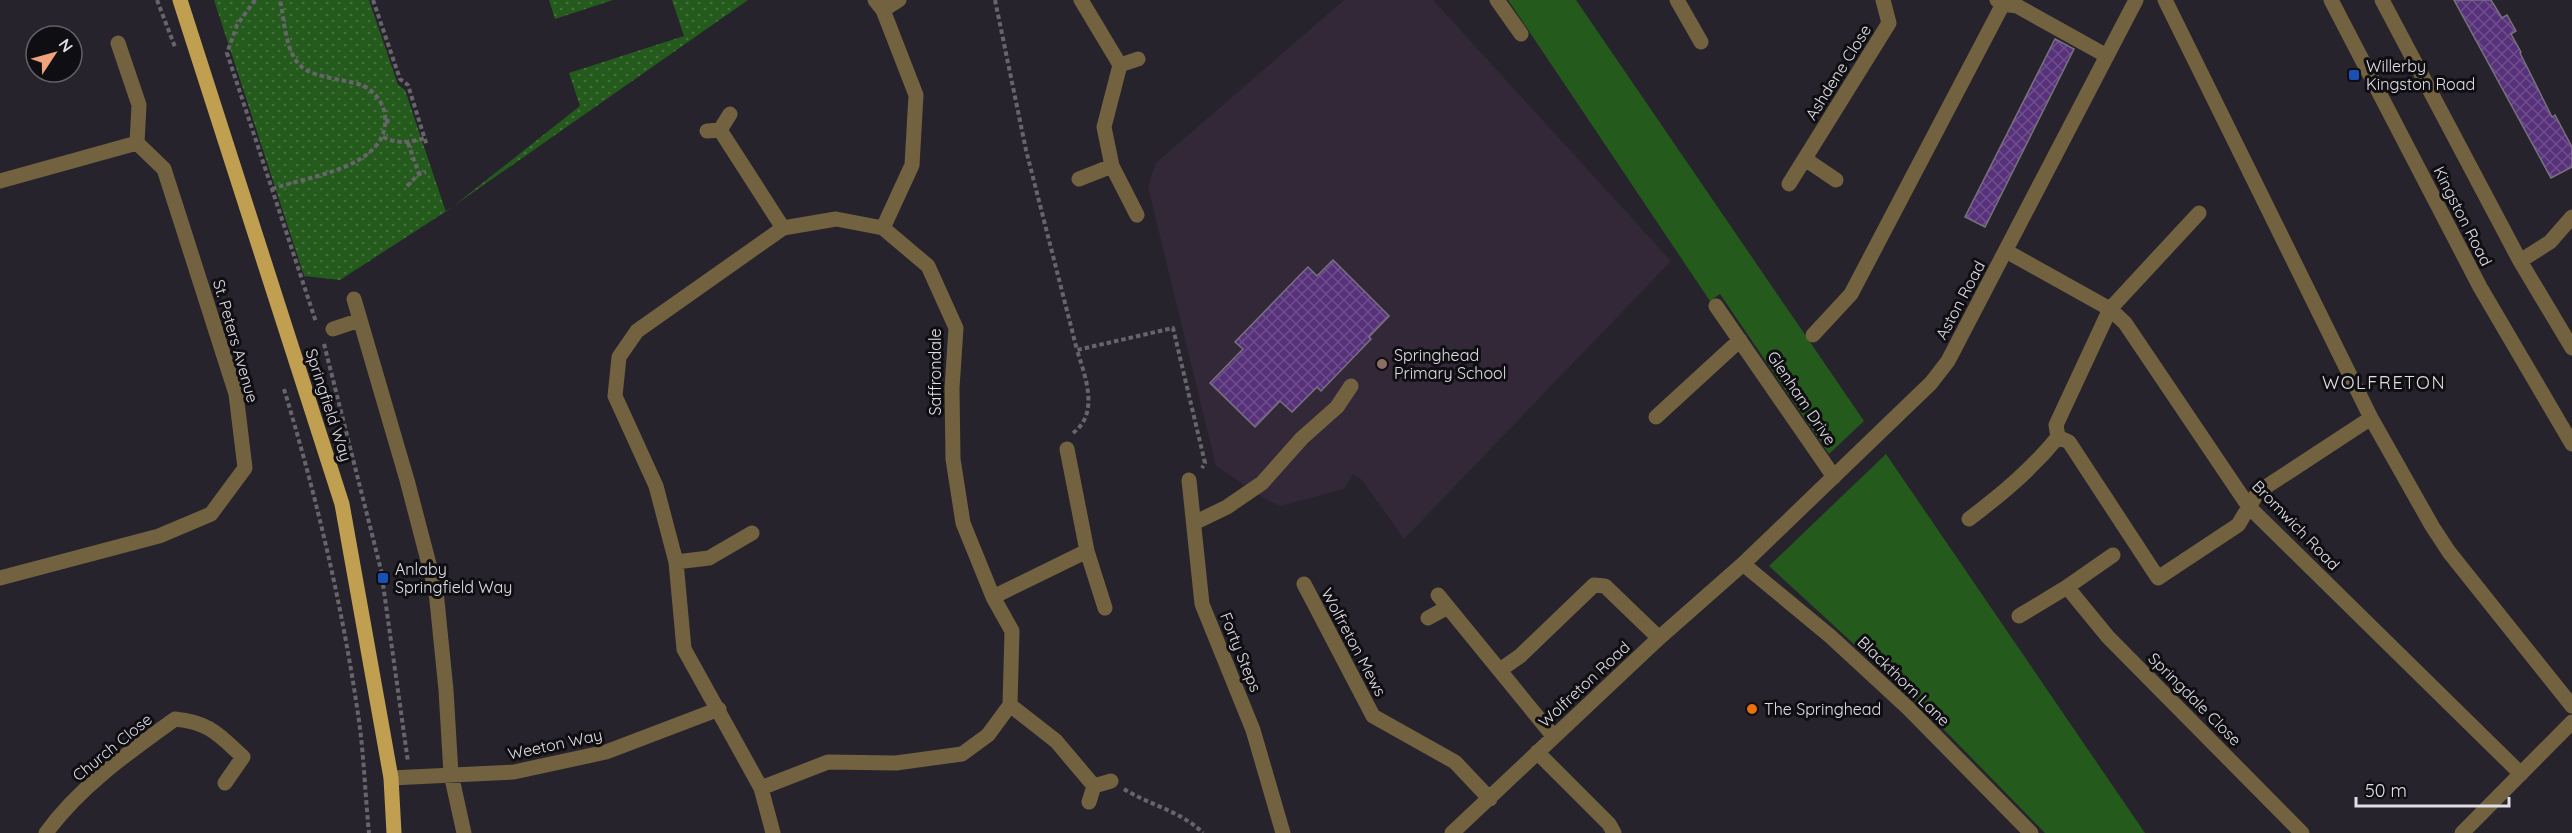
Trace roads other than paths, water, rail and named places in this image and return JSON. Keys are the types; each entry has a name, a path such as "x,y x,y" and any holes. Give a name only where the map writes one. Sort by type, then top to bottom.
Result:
{"main road":[{"name":"Springfield Way","path":"180,0 342,504 391,778 394,833"}],"street":[{"path":"883,228 912,165 916,95 879,5 899,0"},
{"path":"1081,0 1120,65 1104,127 1112,166 1137,215"},
{"path":"1497,0 1521,34"},
{"name":"Ashdene Close","path":"1789,184 1889,23 1883,0"},
{"name":"Aston Road","path":"1743,564 1931,384 1948,361 2136,0"},
{"path":"2165,0 2371,418 2432,526 2449,552 2572,706"},
{"name":"Kingston Road","path":"2331,0 2480,286 2572,444"},
{"name":"Kingston Road","path":"2382,0 2520,261 2572,348"},
{"path":"1679,1 1701,42"},
{"path":"1813,335 1851,294 2000,2 2017,6 2108,56"},
{"path":"0,181 137,143 139,105 118,43"},
{"path":"1120,65 1138,59"},
{"path":"730,114 713,130 783,228"},
{"name":"St. Peters Avenue","path":"0,578 159,536 211,514 245,468 236,394 164,169 137,143"},
{"path":"1804,159 1836,180"},
{"path":"1079,179 1112,166"},
{"path":"1969,519 2010,487 2038,461 2058,437 2056,425 2110,309 2199,213"},
{"path":"2520,261 2550,242 2572,217"},
{"name":"Saffrondale","path":"773,833 761,788 684,649 676,562 656,486 615,396 619,357 637,332 783,228 836,219 883,228 928,266 956,328 952,388 953,459 963,523 993,597 1012,631 1010,705"},
{"name":"Bromwich Road","path":"2006,251 2110,309 2125,322 2249,507 2521,774"},
{"path":"354,299 407,480 436,591 446,690 451,774 464,833"},
{"name":"Glenham Drive","path":"1716,306 1834,477"},
{"name":"Springfield Way","path":"333,329 360,320"},
{"path":"1656,417 1740,340"},
{"path":"1194,523 1227,507 1262,483 1302,438 1337,407 1351,386"},
{"path":"2058,437 2069,442 2158,578 2238,525 2258,492 2371,418"},
{"path":"1067,449 1087,550 1105,608"},
{"name":"Forty Steps","path":"1190,485 1202,604 1253,730 1283,833"},
{"path":"676,562 709,558 752,533"},
{"path":"993,597 1087,550"},
{"path":"2019,616 2067,587 2113,555"},
{"name":"Wolfreton Road","path":"1452,833 1659,638 1743,564"},
{"name":"Blackthorn Lane","path":"1743,564 1830,636 1908,708 2031,833"},
{"name":"Wolfreton Mews","path":"1304,584 1373,716 1455,762 1490,799"},
{"path":"1500,670 1524,653 1594,585 1605,586 1659,638"},
{"name":"Springdale Close","path":"2067,587 2108,637 2302,833"},
{"path":"1438,595 1554,737"},
{"path":"1428,618 1448,608"},
{"path":"761,788 828,762 896,763 962,754 988,735 1010,705 1056,741 1094,786"},
{"name":"Weeton Way","path":"391,778 514,772 606,752 719,709"},
{"name":"Church Close","path":"46,833 58,817 117,761 175,719 192,721 212,728 243,757 225,783"},
{"path":"2462,833 2572,722"},
{"path":"1537,752 1609,824 1614,833"},
{"path":"1094,786 1111,781"},
{"path":"1089,802 1094,786"}],"place":[{"name":"Willerby Kingston Road","path":"2354,75"},
{"name":"Springhead Primary School","path":"1382,364"},
{"name":"Anlaby Springfield Way","path":"383,578"},
{"name":"The Springhead","path":"1752,709"}],"district":[{"name":"WOLFRETON","path":"2384,382"}]}
